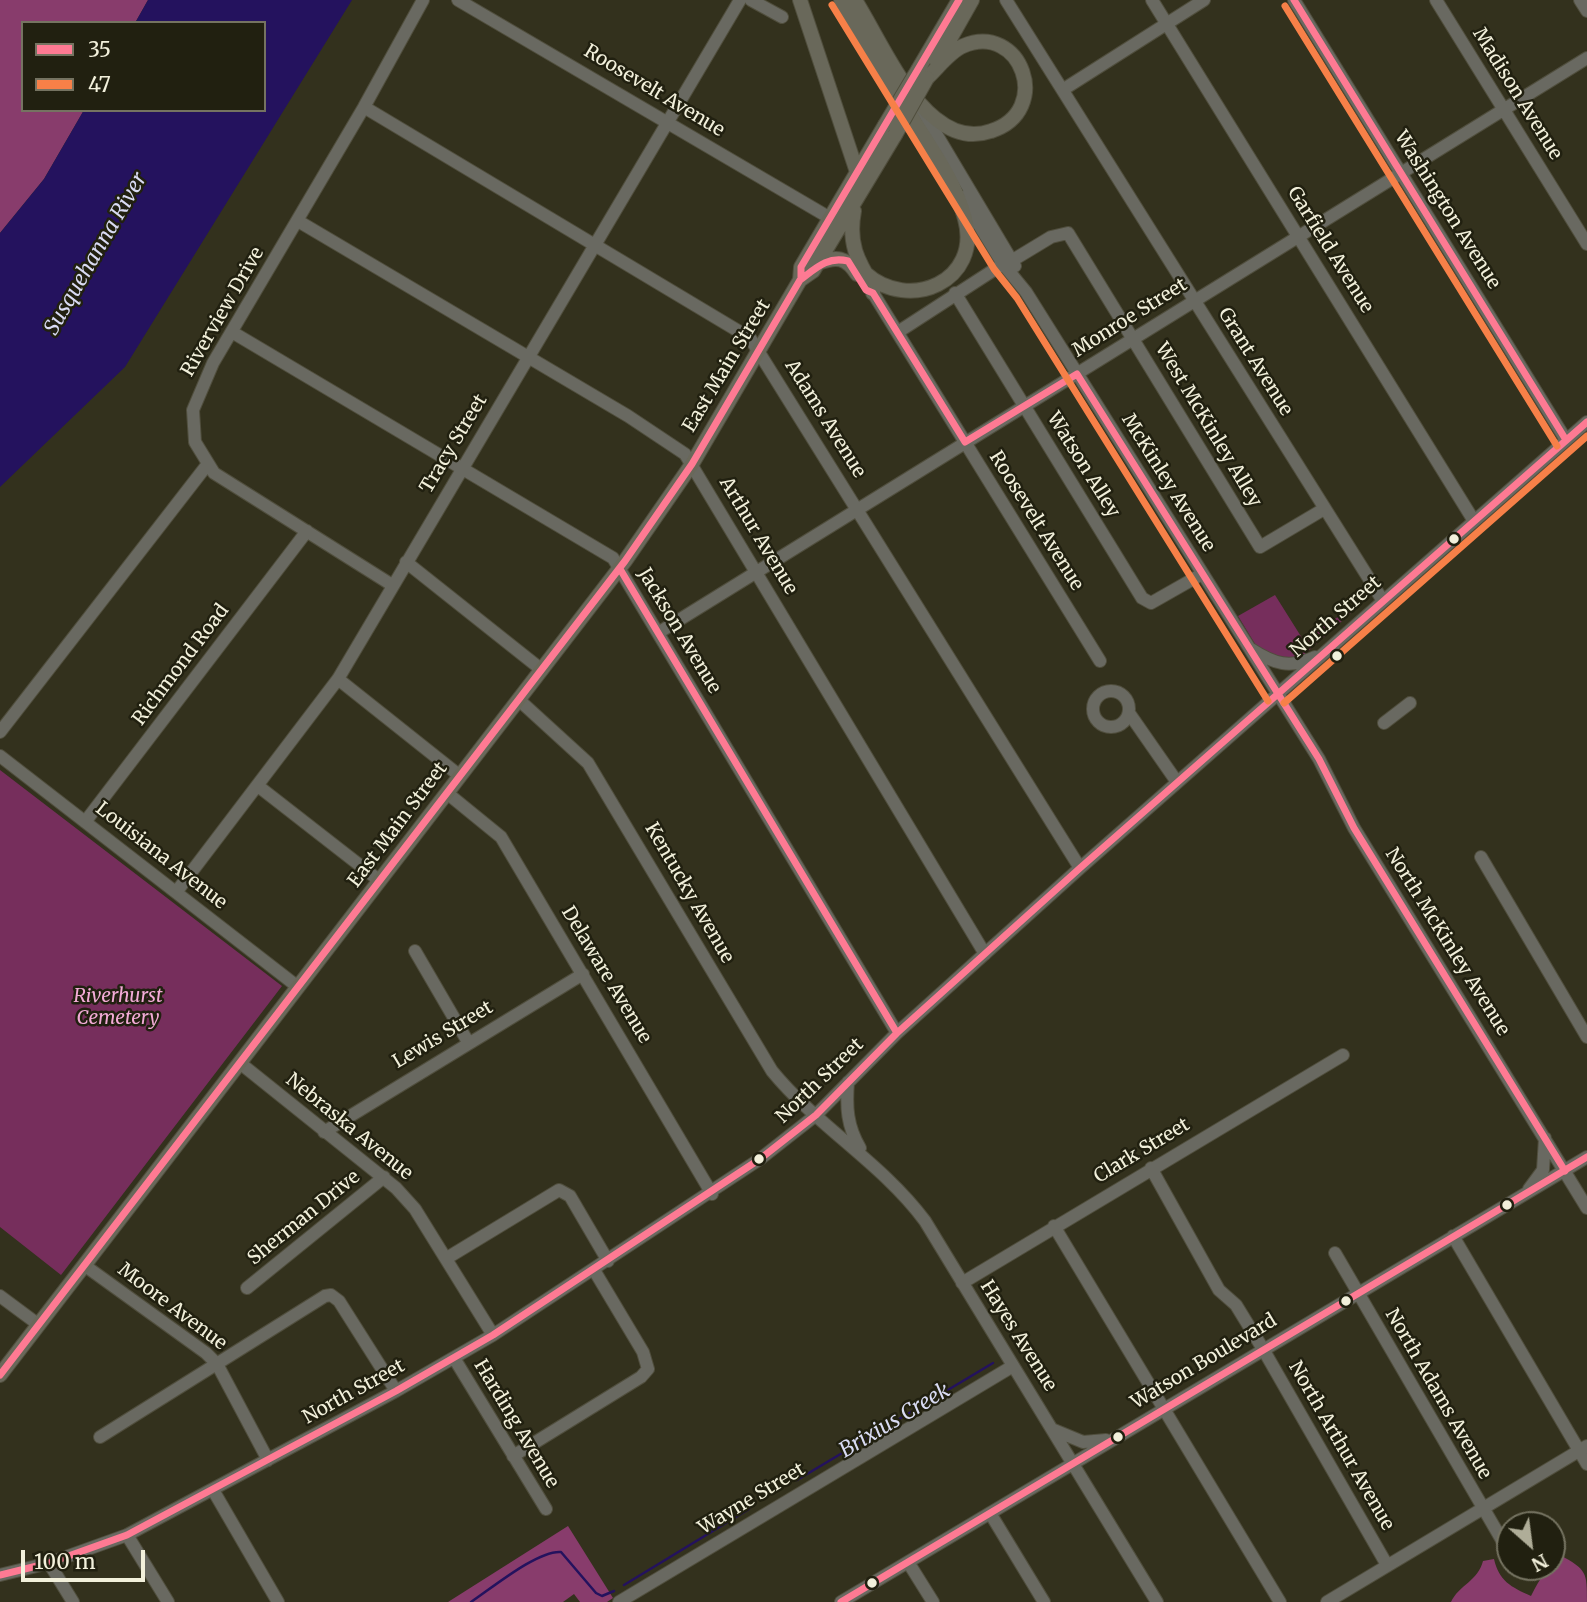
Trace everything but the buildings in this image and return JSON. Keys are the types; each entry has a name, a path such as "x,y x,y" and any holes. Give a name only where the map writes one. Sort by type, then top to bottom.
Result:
{"main road":[{"path":"800,0 857,172"},
{"path":"841,0 950,179 968,231 962,259 955,270 934,287 908,292 889,288 865,273"},
{"path":"855,0 917,101 951,129 979,134 997,129 1014,118 1026,91 1024,74 1014,57 1001,47 982,42 956,50 923,73"},
{"name":"East Main Street","path":"923,73 959,0"},
{"name":"East Main Street","path":"0,1375 620,569 691,464 800,280 818,263 857,199 890,130 923,73 972,0"},
{"name":"East Main Street","path":"800,280 801,267 857,172 890,130"},
{"path":"818,263 831,258 848,261 866,290 873,293 873,286 859,265 850,238 857,199"}],"street":[{"name":"Riverview Drive","path":"207,465 195,442 193,410 213,363 365,107 423,0"},
{"name":"Roosevelt Avenue","path":"458,0 830,218"},
{"name":"Tracy Street","path":"177,891 338,679 740,0"},
{"path":"751,0 782,17"},
{"name":"Grant Avenue","path":"1006,0 1383,601"},
{"name":"Garfield Avenue","path":"1152,0 1474,521"},
{"path":"1064,89 1204,0"},
{"name":"Washington Avenue","path":"1294,0 1566,440"},
{"name":"Madison Avenue","path":"1436,0 1587,244"},
{"path":"1580,0 1587,11"},
{"name":"Monroe Street","path":"658,633 1587,58"},
{"name":"McKinley Avenue","path":"917,101 1026,292 1277,695"},
{"name":"Adams Avenue","path":"365,107 745,333 759,350 1080,868"},
{"name":"McKinley Avenue","path":"950,179 1008,262"},
{"name":"Arthur Avenue","path":"298,221 679,448 757,572 985,954"},
{"name":"West McKinley Alley","path":"1008,262 1051,237 1068,233 1261,547 1324,509"},
{"path":"898,332 955,293 1008,262"},
{"name":"Roosevelt Avenue","path":"873,293 1100,661"},
{"name":"Watson Alley","path":"955,293 1146,602 1151,603 1202,574"},
{"name":"Jackson Avenue","path":"232,331 613,558 897,1033"},
{"name":"North Street","path":"0,1576 49,1563 127,1535 213,1490 493,1335 712,1194 816,1115 897,1033 1080,868 1587,422"},
{"path":"0,732 207,465 234,488 392,585"},
{"name":"Richmond Road","path":"85,822 307,531"},
{"path":"406,562 542,670"},
{"path":"1246,645 1267,660 1281,664 1300,664 1328,651"},
{"path":"338,679 460,776"},
{"name":"North McKinley Avenue","path":"1277,695 1319,759 1354,828 1545,1135 1587,1208"},
{"name":"Kentucky Avenue","path":"519,700 588,763 772,1071 788,1091 816,1115"},
{"path":"1384,723 1410,703"},
{"path":"1129,713 1177,782"},
{"name":"Louisiana Avenue","path":"0,756 298,987"},
{"path":"258,786 380,881"},
{"name":"Delaware Avenue","path":"447,793 501,837 712,1194"},
{"path":"1481,857 1587,1037"},
{"path":"415,951 468,1042"},
{"name":"Lewis Street","path":"324,1132 468,1042 583,975"},
{"name":"Clark Street","path":"962,1283 1343,1055"},
{"name":"Nebraska Avenue","path":"240,1063 384,1177 415,1209 493,1335"},
{"path":"848,1082 846,1110 851,1130 866,1157"},
{"name":"Hayes Avenue","path":"816,1115 889,1178 915,1208 1157,1602"},
{"path":"1527,1192 1543,1170 1545,1135"},
{"name":"Watson Boulevard","path":"841,1602 1587,1157"},
{"name":"North Arthur Avenue","path":"1151,1168 1219,1290 1236,1305 1263,1349 1387,1565"},
{"name":"Sherman Drive","path":"247,1288 384,1177"},
{"path":"447,1258 559,1190 570,1196 608,1261"},
{"path":"1055,1226 1280,1602"},
{"path":"1453,1236 1583,1448 1587,1464"},
{"name":"North Adams Avenue","path":"1335,1253 1496,1531"},
{"name":"Moore Avenue","path":"84,1265 206,1353 217,1364 268,1460"},
{"path":"513,1455 641,1377 648,1369 643,1352 594,1270"},
{"path":"0,1296 39,1325"},
{"path":"100,1437 325,1296 339,1301 396,1391"},
{"name":"Harding Avenue","path":"454,1358 545,1509"},
{"name":"Wayne Street","path":"618,1602 1013,1366"},
{"path":"1052,1429 1083,1442 1114,1439"},
{"path":"1326,1602 1583,1448"},
{"path":"213,1490 278,1602"},
{"path":"990,1513 1044,1602"},
{"path":"127,1535 168,1602"},
{"path":"908,1562 933,1602"},
{"path":"49,1563 73,1602"}],"green space":[{"path":"1275,595 1302,638 1362,603 1297,661 1263,657 1238,616"},
{"name":"Riverhurst Cemetery","path":"0,770 282,986 61,1275 0,1227"}],"shaded area":[{"path":"0,0 148,0 136,21 21,21 21,112 83,112 44,179 0,233"},
{"path":"568,1526 613,1598 607,1602 580,1602 574,1594 563,1602 448,1602"},
{"path":"1566,1558 1576,1564 1586,1578 1587,1602 1451,1602 1481,1568 1483,1561 1494,1559 1496,1581 1506,1581 1531,1596 1540,1581 1566,1581"}],"water":[{"name":"Susquehanna River","path":"148,0 352,0 125,367 0,487 0,233 44,179 83,112 266,112 266,21 136,21"}],"waterway":[{"name":"Brixius Creek","path":"797,1480 993,1363"},
{"name":"Brixius Creek","path":"624,1585 749,1509"},
{"name":"Brixius Creek","path":"471,1602 528,1563 551,1553 561,1552 596,1593 602,1596 614,1591"}],"transit line":[{"name":"35","path":"801,277 801,267 959,0"},
{"name":"35","path":"1294,0 1566,440"},
{"name":"47","path":"832,5 994,269 1017,298 1268,701"},
{"name":"47","path":"1285,6 1557,446"},
{"name":"35","path":"0,1375 625,561 692,464 800,280 822,264 834,260 848,261 866,290 873,293 965,442 1077,374 1319,759 1354,828 1565,1171"},
{"name":"35","path":"0,1575 49,1563 127,1535 396,1391 493,1335 760,1159 816,1115 897,1033 1080,868 1587,422"},
{"name":"47","path":"1284,703 1587,436"},
{"name":"35","path":"620,569 897,1033"},
{"name":"35","path":"841,1602 1587,1157"}]}
